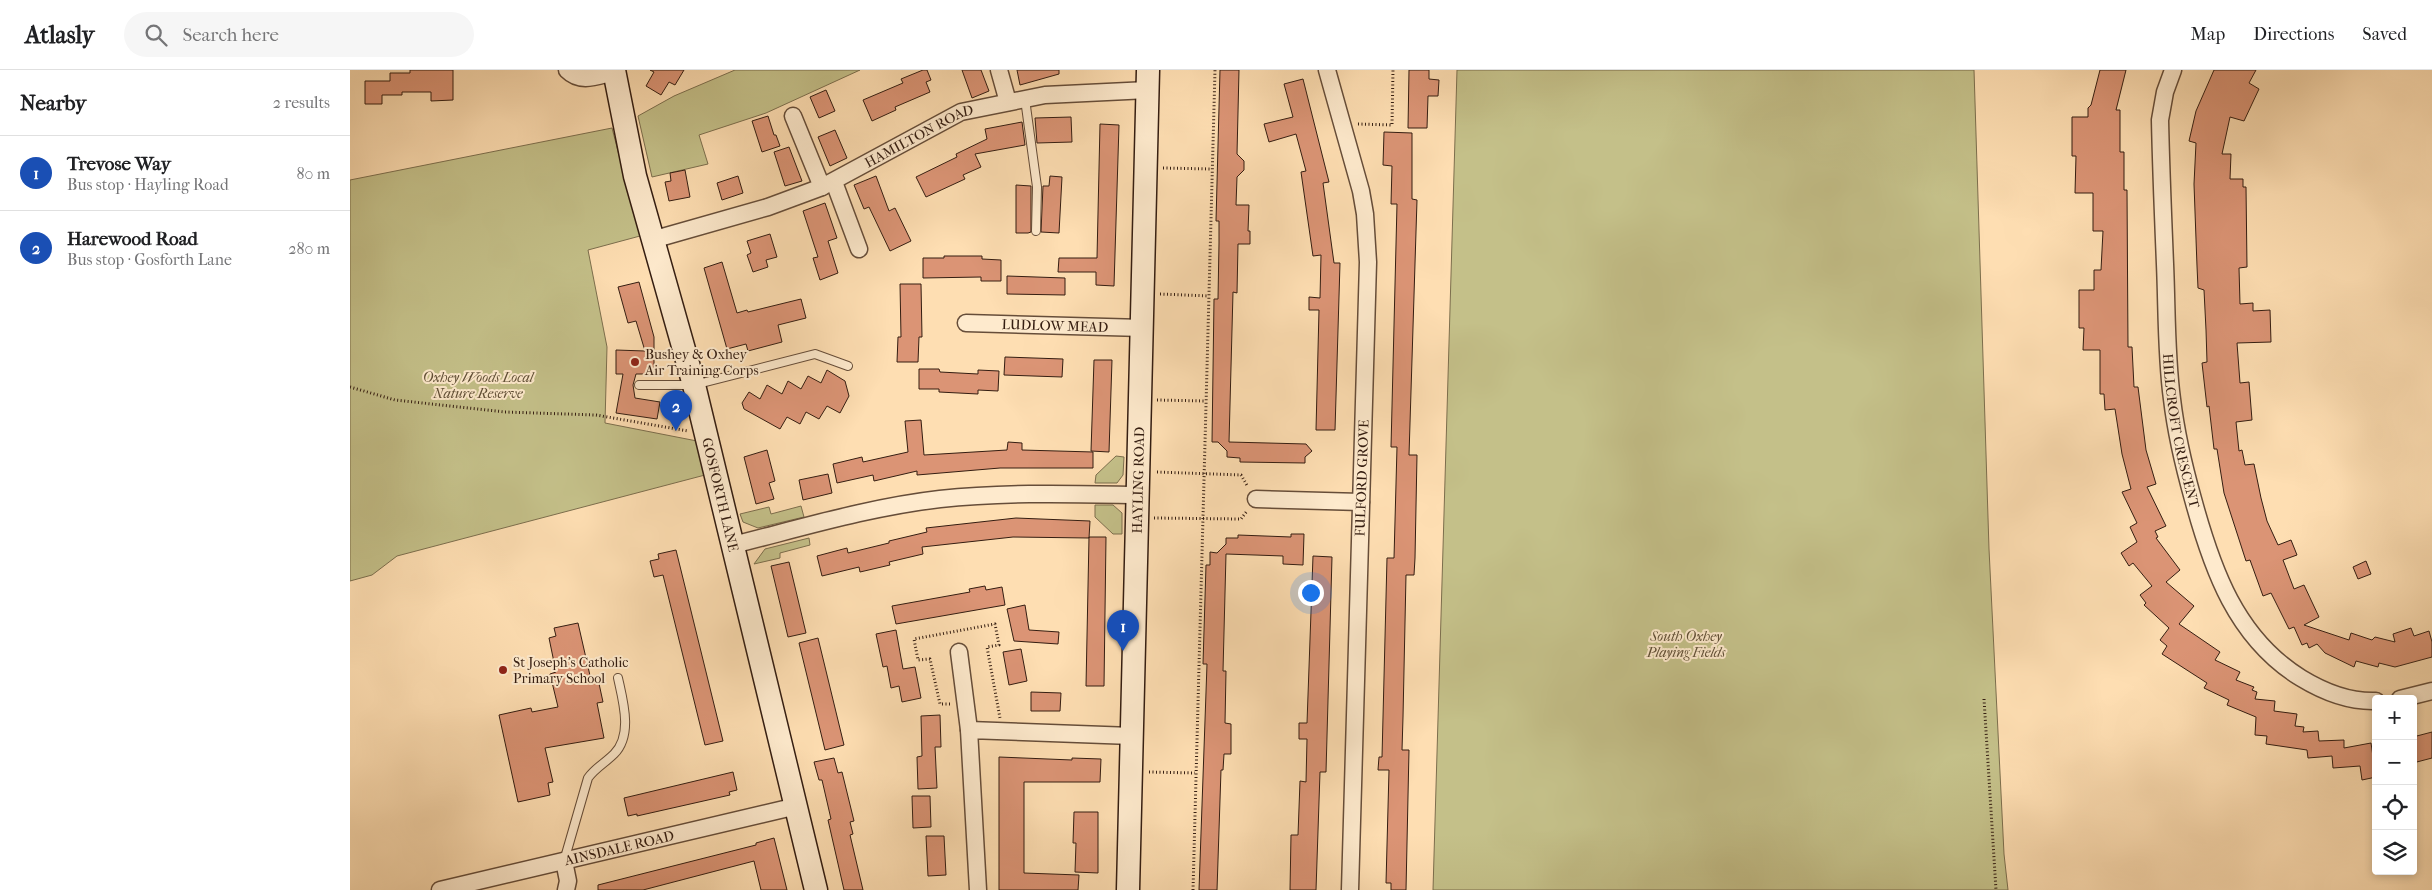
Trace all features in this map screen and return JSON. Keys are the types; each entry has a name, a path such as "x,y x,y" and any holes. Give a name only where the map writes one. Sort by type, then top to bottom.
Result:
{"street":[{"path":"567,70 574,77 584,78 614,71"},
{"path":"999,70 1008,102"},
{"name":"FULFORD GROVE","path":"1328,70 1361,191 1367,232 1350,890"},
{"name":"HILLCROFT CRESCENT","path":"2173,70 2165,92 2160,120 2169,366 2178,432 2202,531 2227,597 2239,618 2269,654 2293,673 2333,694 2364,702 2372,701"},
{"name":"GOSFORTH LANE","path":"614,71 635,176 694,385 816,890"},
{"name":"HAMILTON ROAD","path":"652,240 768,207 828,185 961,112 1046,95 1148,80"},
{"name":"HAYLING ROAD","path":"1128,890 1148,80"},
{"path":"793,116 859,250"},
{"name":"LUDLOW MEAD","path":"966,323 1143,328"},
{"path":"733,545 873,511 940,499 1004,494 1138,495"},
{"path":"1256,499 1361,502"},
{"path":"959,652 969,730 978,890"},
{"path":"2416,695 2432,691"},
{"path":"969,730 1132,736"},
{"name":"AINSDALE ROAD","path":"440,890 796,806"},
{"path":"564,861 568,881 566,890"}],"lane":[{"path":"1025,99 1037,187 1036,231"},
{"path":"639,385 694,385 815,354 848,366"},
{"path":"564,861 588,778 594,770 616,753 623,733 626,720 618,678"}],"path":[{"path":"1193,890 1215,70"},
{"path":"1342,124 1392,125 1393,70"},
{"path":"1146,168 1212,169"},
{"path":"1144,293 1209,296"},
{"path":"350,387 395,400 505,412 596,414 706,435"},
{"path":"1141,400 1206,401"},
{"path":"1137,518 1241,519 1256,499 1241,475 1138,472"},
{"path":"1984,699 1996,890"},
{"path":"1132,772 1196,773"}],"green space":[{"path":"735,70 860,70 766,113 699,135 708,164 652,177 638,116 674,96"},
{"name":"South Oxhey Playing Fields","path":"1457,70 1974,70 1989,549 2004,854 2008,890 1433,890"},
{"name":"Oxhey Woods Local Nature Reserve","path":"612,128 640,236 588,250 607,347 605,423 697,441 705,475 397,556 372,575 350,581 350,180"},
{"path":"1116,456 1124,457 1123,475 1117,483 1095,483 1096,475"},
{"path":"1095,505 1113,505 1122,513 1122,534 1113,534 1095,517"},
{"path":"801,506 804,517 758,528 743,522 740,514 769,507 771,514"},
{"path":"809,538 810,545 780,553 780,558 754,564 765,549"}],"building":[{"path":"410,70 453,70 453,100 431,101 431,92 402,92 402,95 382,95 382,104 365,104 365,81 390,81 390,73 410,73"},
{"path":"650,70 684,70 675,85 669,82 661,95 646,86 654,72"},
{"path":"927,70 931,80 926,82 930,92 895,107 896,110 872,121 863,100 903,83 901,79"},
{"path":"962,70 981,70 989,91 972,98"},
{"path":"1017,70 1059,70 1059,74 1020,85"},
{"path":"1220,70 1239,70 1237,154 1244,161 1244,170 1237,177 1236,205 1249,205 1248,231 1250,231 1250,244 1238,244 1237,293 1233,292 1229,442 1306,444 1312,451 1305,457 1305,463 1240,462 1240,458 1227,457 1227,451 1218,442 1212,442 1214,299 1218,299 1219,221 1216,221"},
{"path":"1409,70 1429,70 1429,79 1439,80 1438,96 1428,96 1427,128 1408,128"},
{"path":"2100,70 2126,70 2116,110 2120,110 2120,152 2124,152 2124,190 2127,190 2128,347 2132,347 2134,387 2138,387 2146,450 2156,484 2147,487 2166,526 2155,531 2158,537 2156,538 2180,570 2166,582 2194,606 2179,624 2220,652 2215,660 2240,672 2236,680 2254,687 2252,690 2257,692 2255,699 2275,701 2274,711 2297,714 2295,726 2304,727 2303,732 2318,731 2319,741 2344,740 2344,748 2371,743 2372,778 2362,780 2360,766 2333,768 2332,756 2308,758 2307,750 2266,744 2267,736 2255,735 2256,717 2227,705 2229,700 2204,688 2207,683 2162,654 2167,646 2160,640 2169,628 2144,605 2146,603 2140,595 2152,586 2133,563 2129,566 2121,553 2137,542 2130,527 2137,523 2122,492 2131,489 2122,454 2115,409 2105,410 2104,394 2100,394 2100,350 2083,350 2084,328 2079,328 2079,290 2094,290 2094,270 2101,270 2103,231 2093,231 2093,193 2075,193 2076,156 2072,156 2072,117 2088,117 2088,108 2091,105"},
{"path":"2214,70 2256,70 2249,83 2259,89 2244,121 2230,117 2222,154 2231,154 2230,179 2243,179 2243,187 2246,187 2247,267 2239,268 2240,304 2253,303 2253,311 2270,310 2271,342 2237,343 2240,383 2249,382 2252,420 2236,422 2239,451 2242,450 2245,465 2254,464 2267,521 2278,545 2291,540 2297,555 2283,560 2294,589 2304,585 2319,617 2304,625 2349,640 2351,633 2372,640 2375,637 2395,642 2393,634 2411,628 2414,636 2429,631 2432,642 2432,657 2395,667 2379,663 2378,667 2356,661 2354,667 2325,653 2317,644 2309,648 2307,643 2302,645 2294,627 2289,629 2271,593 2263,596 2250,560 2246,561 2224,493 2217,449 2214,449 2202,363 2207,362 2204,290 2198,288 2194,184 2196,143 2189,141 2196,111"},
{"path":"1303,79 1329,182 1323,183 1334,263 1340,263 1335,430 1316,430 1319,310 1309,310 1309,297 1320,298 1321,255 1313,256 1301,172 1306,171 1296,134 1269,142 1264,124 1293,117 1284,84"},
{"path":"826,90 835,111 819,118 810,97"},
{"path":"768,116 780,146 762,152 752,121"},
{"path":"1071,117 1072,142 1037,143 1035,118"},
{"path":"1022,122 1025,145 975,154 981,167 963,175 965,179 926,197 916,177 957,157 956,154 987,139 985,129"},
{"path":"1100,124 1119,125 1114,286 1096,285 1096,272 1058,272 1059,258 1097,258"},
{"path":"835,130 847,158 830,166 818,137"},
{"path":"1384,132 1412,133 1412,199 1417,200 1409,455 1417,455 1415,558 1414,575 1406,575 1402,750 1409,750 1406,890 1391,890 1391,883 1386,883 1389,770 1378,770 1379,757 1382,757 1387,558 1394,558 1397,447 1391,447 1397,204 1391,204 1392,166 1383,165"},
{"path":"789,147 802,181 785,186 774,152"},
{"path":"685,170 690,197 669,201 665,182 671,181 670,173"},
{"path":"738,176 743,193 722,200 717,183"},
{"path":"876,176 889,211 895,208 911,241 890,251 869,207 864,209 854,185"},
{"path":"1050,176 1062,177 1059,233 1041,232 1043,186 1049,186"},
{"path":"1016,185 1031,186 1031,232 1028,233 1016,233"},
{"path":"825,203 837,238 828,241 838,273 820,280 813,258 818,257 803,211"},
{"path":"770,234 777,257 766,260 768,267 753,272 747,255 751,253 747,241"},
{"path":"944,256 982,256 982,259 1001,260 1001,281 981,281 981,277 923,278 923,258 944,258"},
{"path":"722,262 737,313 801,299 806,318 778,325 782,342 748,351 746,344 727,349 704,268"},
{"path":"1007,276 1065,278 1065,295 1007,294"},
{"path":"639,282 654,337 654,374 636,374 633,385 635,398 660,402 657,419 616,413 623,374 616,374 616,350 645,351 636,321 628,323 618,287"},
{"path":"900,284 921,284 922,337 919,337 918,362 897,362 898,337 901,337"},
{"path":"1005,357 1063,359 1062,377 1004,375"},
{"path":"1094,360 1112,360 1109,452 1091,451"},
{"path":"919,369 939,369 940,372 978,374 978,370 999,371 998,391 978,390 978,394 939,392 939,389 919,389"},
{"path":"827,370 845,381 849,396 840,413 827,406 819,419 806,412 800,424 787,417 780,429 744,409 742,403 749,392 760,399 767,385 782,394 788,381 801,389 808,376 821,383"},
{"path":"921,420 924,455 1007,450 1008,442 1022,443 1022,450 1093,452 1093,468 1000,468 917,475 917,471 874,481 873,475 837,483 833,464 862,457 863,462 908,452 905,421"},
{"path":"767,450 775,481 769,483 774,499 756,504 744,457"},
{"path":"828,474 832,493 803,500 799,480"},
{"path":"1016,518 1090,521 1089,538 1013,537 922,547 923,554 889,562 890,565 860,572 859,567 822,576 817,556 847,548 848,553 889,543 889,541 927,532 926,528"},
{"path":"1291,534 1304,534 1303,565 1283,564 1283,556 1226,554 1223,671 1226,671 1225,723 1231,724 1231,754 1224,754 1223,770 1221,770 1217,890 1199,890 1207,664 1203,664 1206,565 1210,565 1210,552 1217,553 1226,544 1226,538 1238,538 1238,535 1291,537"},
{"path":"1089,537 1106,537 1104,686 1086,686"},
{"path":"676,550 723,741 705,745 663,575 654,577 650,561 659,559 658,554"},
{"path":"1313,556 1332,557 1326,772 1320,772 1316,890 1290,890 1291,835 1298,835 1300,781 1306,782 1307,739 1299,739 1299,723 1307,723"},
{"path":"2366,561 2371,574 2358,579 2353,567"},
{"path":"789,562 806,633 788,637 771,566"},
{"path":"985,586 986,590 1002,587 1005,605 896,624 892,606 970,592 969,589"},
{"path":"1025,605 1029,630 1059,632 1058,644 1014,641 1007,609"},
{"path":"578,623 591,680 598,679 603,702 597,703 604,738 545,748 553,782 548,783 550,795 518,802 499,715 531,708 532,712 558,707 550,674 556,672 549,638 556,636 554,628"},
{"path":"896,630 903,669 915,667 921,698 902,702 899,686 891,688 887,666 883,667 876,634"},
{"path":"818,638 844,745 825,750 799,643"},
{"path":"1021,649 1027,681 1009,685 1003,652"},
{"path":"1031,692 1061,693 1060,711 1031,711"},
{"path":"940,715 941,747 935,747 937,788 918,789 917,757 922,756 921,716"},
{"path":"2432,732 2432,758 2417,762 2417,736"},
{"path":"999,757 1072,760 1072,758 1101,759 1100,782 1024,782 1024,873 1079,875 1078,890 999,890"},
{"path":"834,758 838,773 842,772 854,821 850,822 853,834 850,835 863,890 844,890 828,820 831,819 822,780 819,780 814,762"},
{"path":"733,772 737,790 729,792 730,795 637,816 637,814 628,816 624,798"},
{"path":"912,796 930,796 931,827 913,828"},
{"path":"1074,812 1098,812 1098,873 1075,872 1076,843 1073,843"},
{"path":"926,836 944,836 946,875 928,876"},
{"path":"774,838 787,890 761,890 754,861 643,890 598,890 598,885 756,845 756,843"}],"place":[{"name":"Bushey & Oxhey Air Training Corps","path":"635,362"},
{"name":"Harewood Road","path":"676,431"},
{"name":"Trevose Way","path":"1123,651"},
{"name":"St Joseph's Catholic Primary School","path":"503,670"}]}
